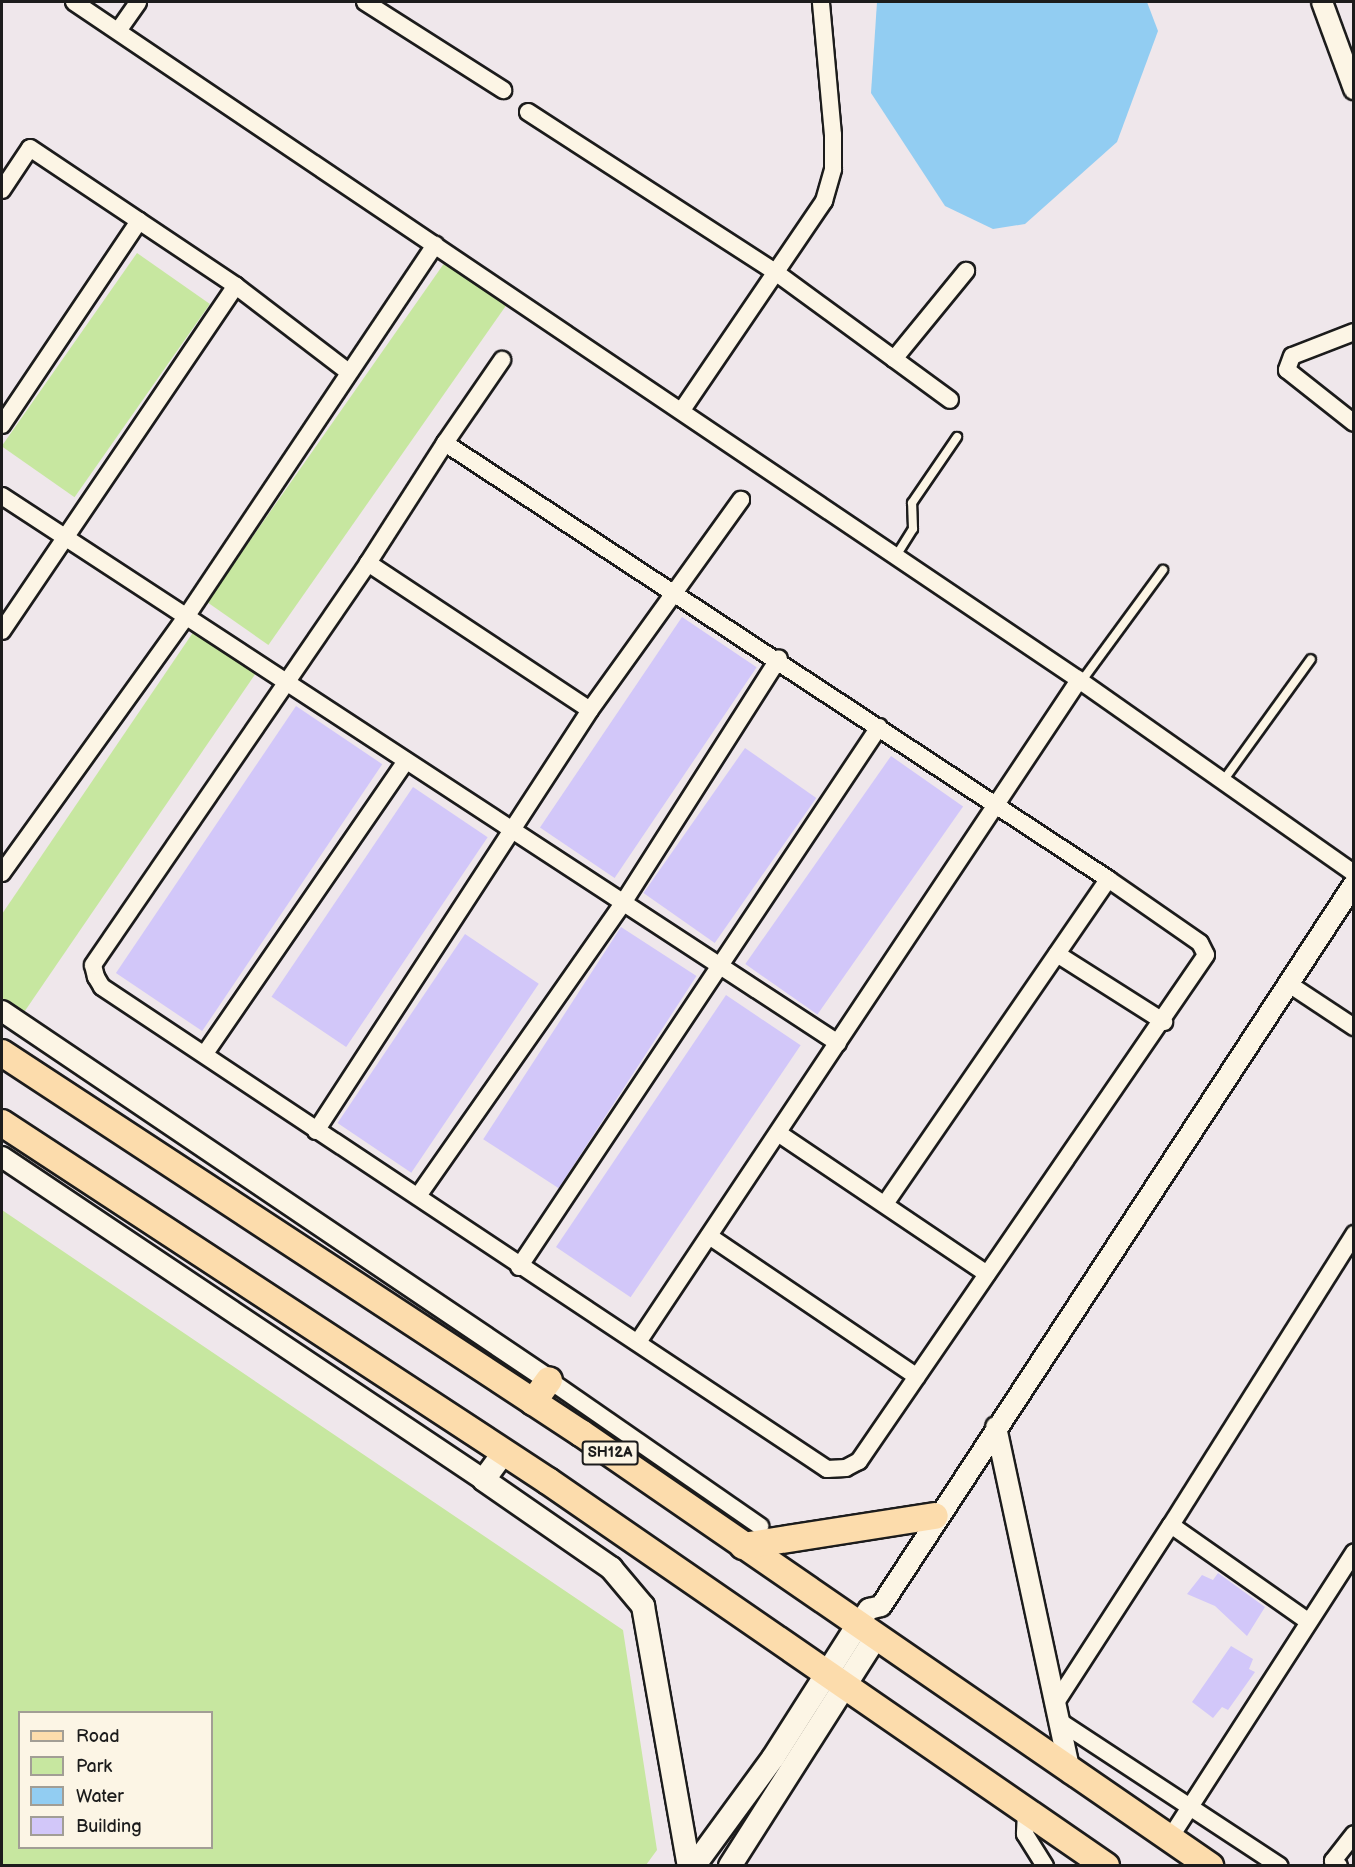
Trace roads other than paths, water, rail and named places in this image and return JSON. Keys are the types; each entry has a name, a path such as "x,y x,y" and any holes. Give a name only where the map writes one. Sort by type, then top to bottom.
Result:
{"main road":[{"name":"SH12A","path":"2,1053 533,1402 1070,1773 1210,1866"},
{"path":"2,1123 504,1452 1106,1866"},
{"path":"533,1402 549,1380"},
{"path":"504,1452 484,1480 611,1568 636,1592 689,1866"},
{"path":"743,1546 935,1516"},
{"path":"730,1866 866,1632"},
{"path":"694,1866 838,1681"}],"street":[{"path":"74,2 682,410 1080,681 1353,873"},
{"path":"118,31 138,2"},
{"path":"365,2 503,90"},
{"path":"682,410 815,218 833,169 821,2"},
{"path":"1322,2 1353,89"},
{"path":"528,112 778,274 950,400"},
{"path":"2,190 30,148 236,286 347,371"},
{"path":"2,425 139,221"},
{"path":"2,873 186,617 347,371 435,245"},
{"path":"894,359 966,271"},
{"path":"2,631 236,286"},
{"path":"1350,338 1292,356 1287,370 1353,423"},
{"path":"445,443 672,592 779,658 996,806 1108,879 1200,944 1206,955 1164,1022 859,1461 836,1470 519,1267 418,1196 316,1131 206,1052 102,987 93,965 368,563 445,443 502,360"},
{"path":"2,496 838,1043"},
{"path":"316,1131 510,829 590,710 672,592 741,500"},
{"path":"368,563 590,710"},
{"path":"418,1196 623,903 779,658"},
{"path":"638,1342 1080,681"},
{"path":"519,1267 879,727"},
{"path":"206,1052 406,761"},
{"path":"885,1203 1108,879"},
{"path":"866,1632 869,1609 881,1606 935,1516 1353,884"},
{"path":"1057,954 1164,1022"},
{"path":"1289,984 1353,1027"},
{"path":"2,1011 549,1380 760,1526"},
{"path":"778,1133 885,1203 987,1274"},
{"path":"2,1157 484,1480"},
{"path":"1057,1712 1353,1234"},
{"path":"709,1236 917,1377"},
{"path":"996,1427 1070,1773"},
{"path":"1171,1526 1306,1620"},
{"path":"1170,1838 1306,1620 1350,1563"},
{"path":"1057,1712 1280,1866"},
{"path":"1026,1813 1025,1834 1045,1866"},
{"path":"1339,1866 1333,1861 1353,1834"}],"lane":[{"path":"896,556 913,529 912,503 957,437"},
{"path":"1080,681 1163,570"},
{"path":"1223,782 1311,659"}],"water":[{"path":"877,2 1147,2 1158,31 1117,142 1025,224 993,229 945,206 871,93"}]}
